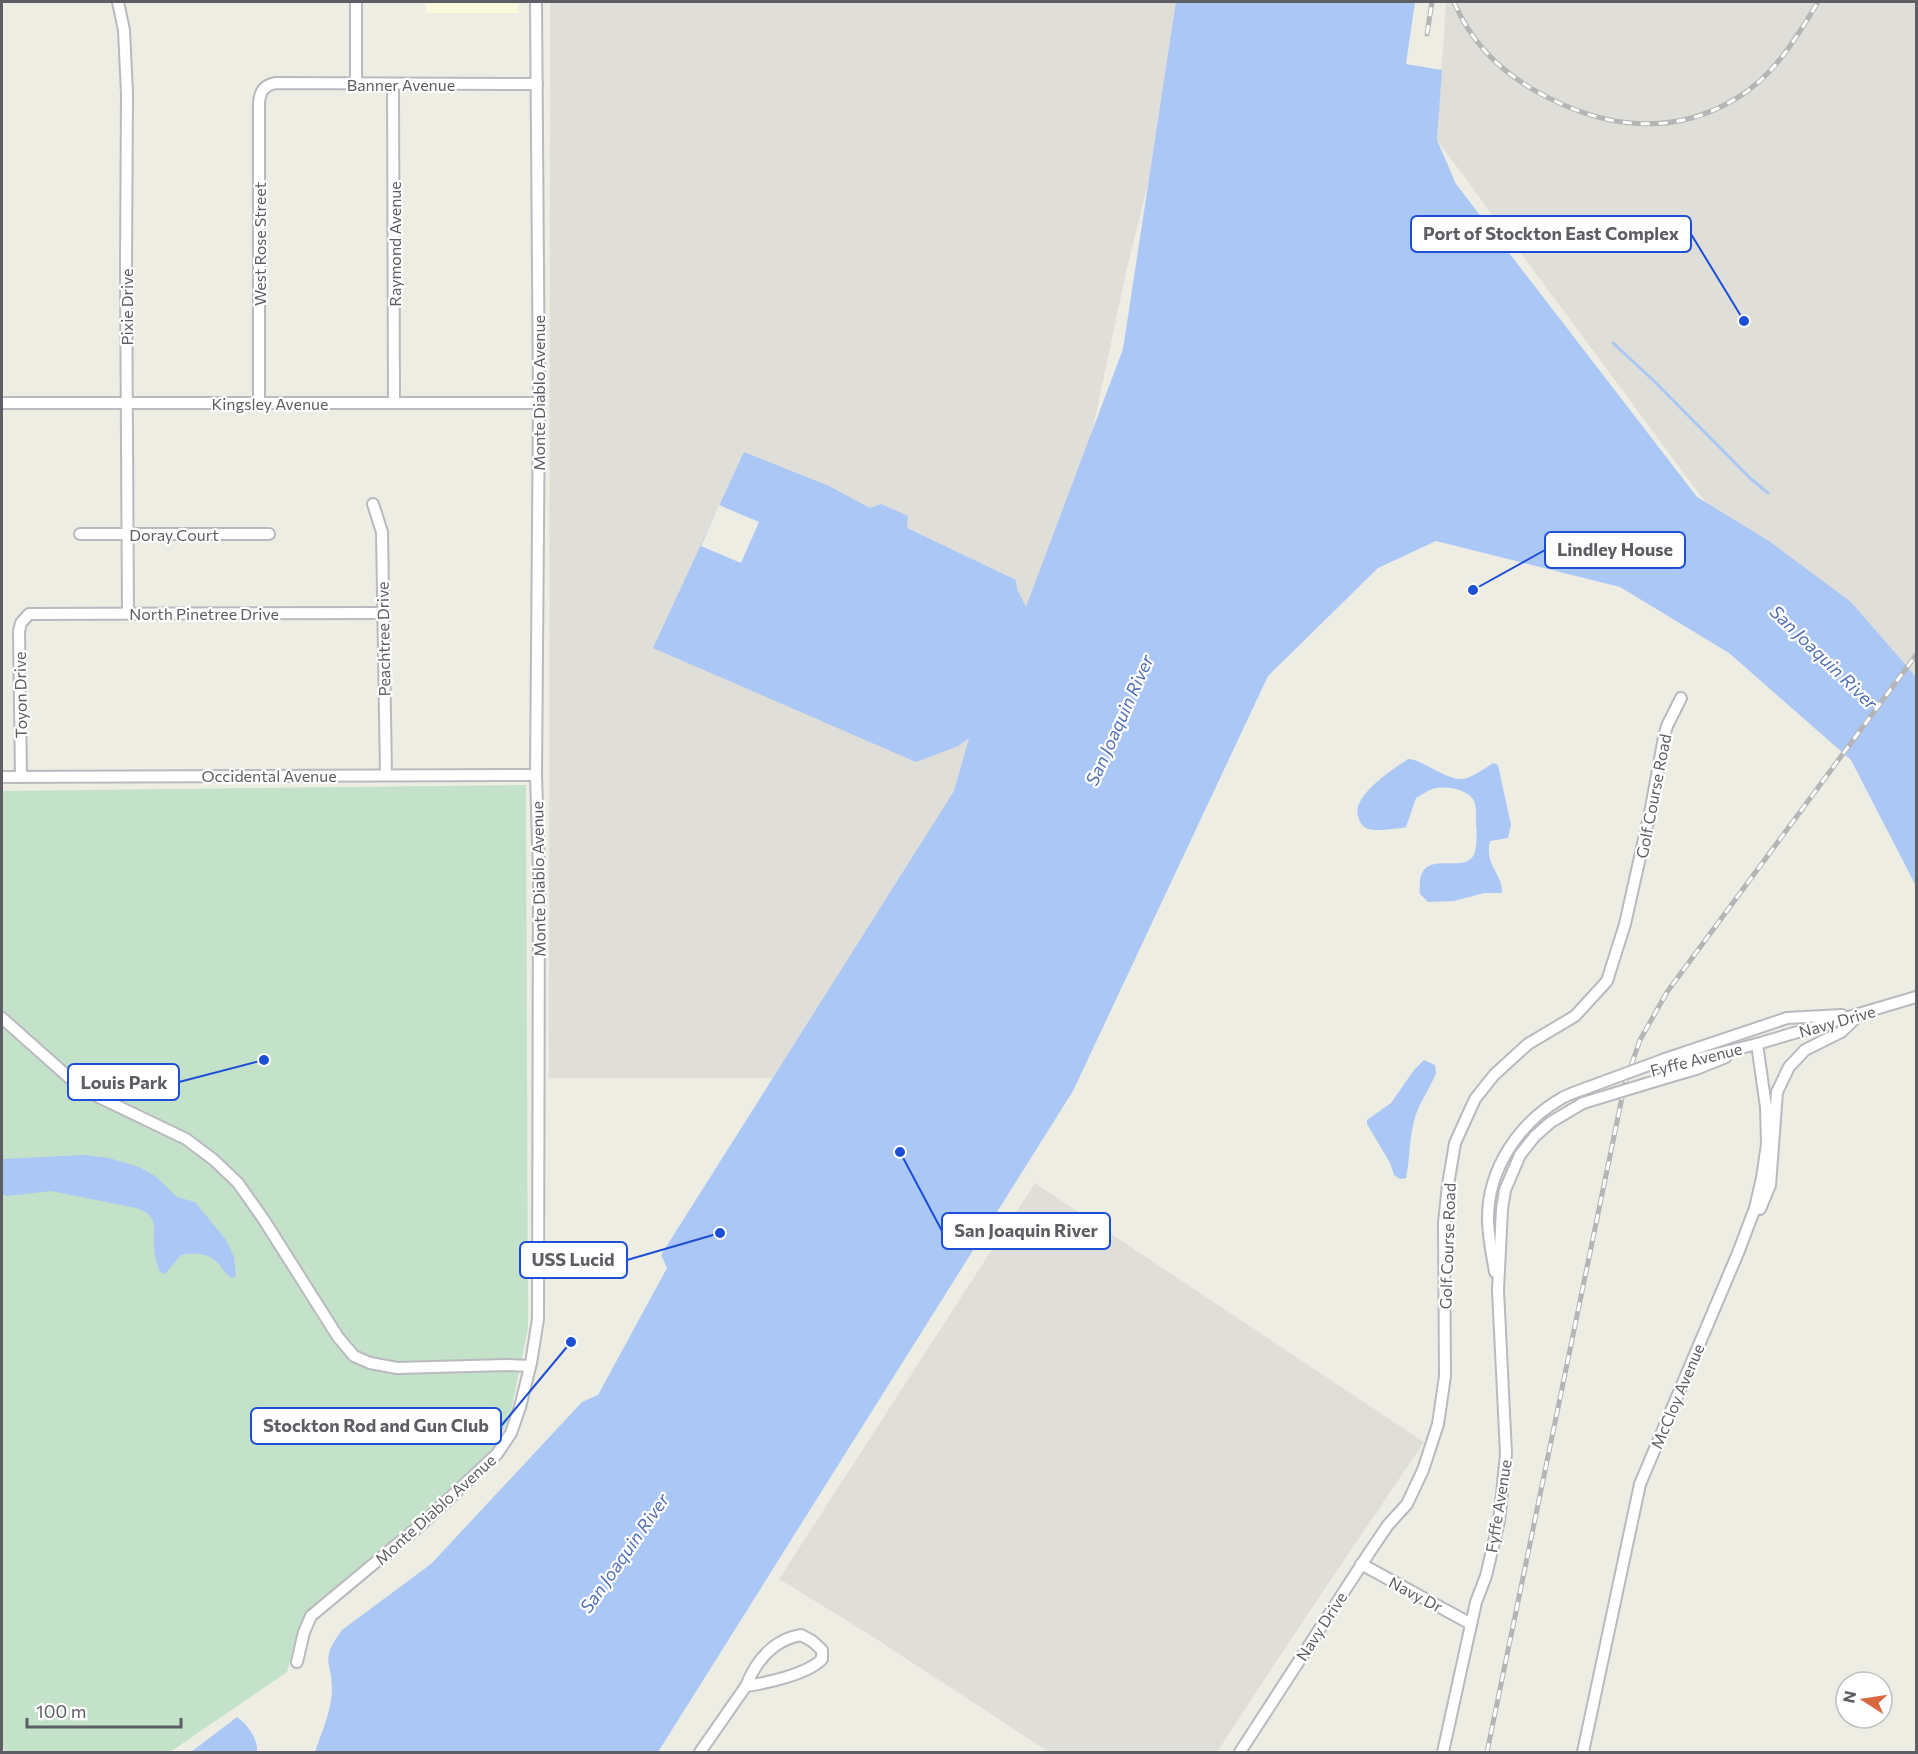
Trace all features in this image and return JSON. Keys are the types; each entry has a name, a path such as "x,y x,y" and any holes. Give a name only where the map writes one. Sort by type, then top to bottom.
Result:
{"street":[{"name":"Pixie Drive","path":"118,2 124,30 127,83 128,613"},
{"path":"356,2 356,84"},
{"name":"Monte Diablo Avenue","path":"297,1662 304,1632 311,1616 424,1522 497,1454 511,1433 530,1366 538,1319 539,873 536,775 539,403 536,2"},
{"name":"Banner Avenue","path":"266,86 276,84 537,84"},
{"name":"Raymond Avenue","path":"393,84 394,403"},
{"name":"West Rose Street","path":"260,403 259,103 260,95 266,86"},
{"name":"Kingsley Avenue","path":"2,403 539,403"},
{"name":"Peachtree Drive","path":"373,504 382,532 386,775"},
{"name":"Doray Court","path":"80,534 269,534"},
{"name":"North Pinetree Drive","path":"26,616 36,612 382,613"},
{"name":"Toyon Drive","path":"21,777 19,638 21,623 26,616"},
{"name":"Golf Course Road","path":"1407,1504 1431,1446 1443,1396 1445,1365 1444,1223 1455,1143 1475,1099 1494,1075 1528,1044 1575,1016 1607,981 1625,924 1664,737 1681,698"},
{"name":"Occidental Avenue","path":"2,777 536,775"},
{"name":"Navy Drive","path":"1757,1044 1917,997"},
{"path":"1664,1063 1787,1018 1860,1014"},
{"path":"1738,1253 1755,1224 1770,1185 1777,1092 1789,1067 1805,1050 1841,1032 1860,1014"},
{"path":"2,1018 82,1089 186,1139 214,1160 238,1184 264,1220 307,1291 338,1337 354,1356 370,1363 397,1368 530,1366"},
{"name":"Fyffe Avenue","path":"1498,1290 1489,1235 1488,1216 1492,1188 1503,1158 1529,1123 1564,1097 1589,1087 1664,1063 1757,1044"},
{"name":"Fyffe Avenue","path":"1443,1752 1476,1602 1486,1576 1499,1521 1506,1454 1498,1290 1502,1209 1511,1172 1520,1155 1535,1136 1551,1122 1583,1103 1696,1069 1757,1044"},
{"name":"McCloy Avenue","path":"1583,1752 1640,1484 1755,1208 1767,1144 1766,1107 1757,1044"},
{"name":"Navy Drive","path":"1240,1752 1361,1564 1388,1525 1407,1504"},
{"name":"Navy Dr","path":"1361,1564 1471,1624"},
{"path":"700,1752 746,1686 751,1673 765,1653 775,1645 801,1635 822,1650 822,1659 813,1667 746,1686"}],"shaded area":[{"path":"426,2 518,2 519,13 426,13"},
{"path":"550,2 1193,2 1127,268 1091,437 1026,608 954,792 773,1078 549,1078"},
{"path":"1446,2 1916,2 1916,708 1839,636 1706,503 1437,140"},
{"path":"526,785 528,1328 510,1416 487,1464 298,1630 287,1672 170,1752 5,1752 2,1742 2,791"},
{"path":"1035,1183 1424,1442 1217,1752 1049,1752 867,1633 779,1579"}],"water":[{"path":"1176,2 1415,2 1406,64 1442,70 1437,140 1456,184 1697,497 1769,541 1851,602 1916,677 1916,886 1851,760 1729,653 1620,587 1436,541 1378,568 1268,676 1073,1091 658,1752 315,1752 330,1707 332,1692 328,1660 335,1640 342,1630 431,1564 582,1402 598,1395 667,1268 661,1255 954,791 969,738 958,746 916,762 653,648 744,452 829,486 870,508 881,504 908,516 907,528 1016,580 1017,589 1026,607 1123,349"},
{"path":"1408,759 1422,763 1452,778 1460,779 1474,775 1493,763 1498,765 1511,825 1508,838 1490,841 1489,857 1500,880 1502,893 1484,893 1454,901 1428,902 1420,894 1421,878 1425,869 1433,864 1462,863 1470,860 1475,852 1476,807 1468,794 1452,788 1437,788 1428,791 1416,798 1404,828 1371,830 1360,822 1358,809 1364,796 1381,778"},
{"path":"1424,1060 1435,1065 1436,1073 1416,1115 1411,1135 1406,1178 1400,1179 1394,1175 1367,1120 1391,1103 1414,1070"},
{"path":"84,1155 109,1158 139,1167 155,1176 177,1197 195,1202 226,1240 234,1257 236,1275 233,1279 215,1260 201,1254 181,1255 165,1274 160,1272 155,1254 154,1223 149,1215 136,1208 51,1191 7,1196 2,1194 2,1159"},
{"path":"237,1717 252,1733 257,1752 191,1752"}],"pier":[{"path":"719,505 759,522 741,563 701,546"}],"waterway":[{"path":"1613,343 1768,493"}],"railway":[{"path":"1427,34 1432,2"},
{"path":"1454,2 1461,18 1480,45 1504,69 1532,89 1570,108 1594,116 1642,124 1666,123 1690,118 1714,110 1750,89 1784,55 1818,2"},
{"path":"1487,1752 1625,1083 1640,1040 1667,992 1916,655"}],"place":[{"name":"Port of Stockton East Complex","path":"1744,321"},
{"name":"Lindley House","path":"1473,590"},
{"name":"Louis Park","path":"264,1060"},
{"name":"San Joaquin River","path":"900,1152"},
{"name":"USS Lucid","path":"720,1233"},
{"name":"Stockton Rod and Gun Club","path":"571,1342"}]}
